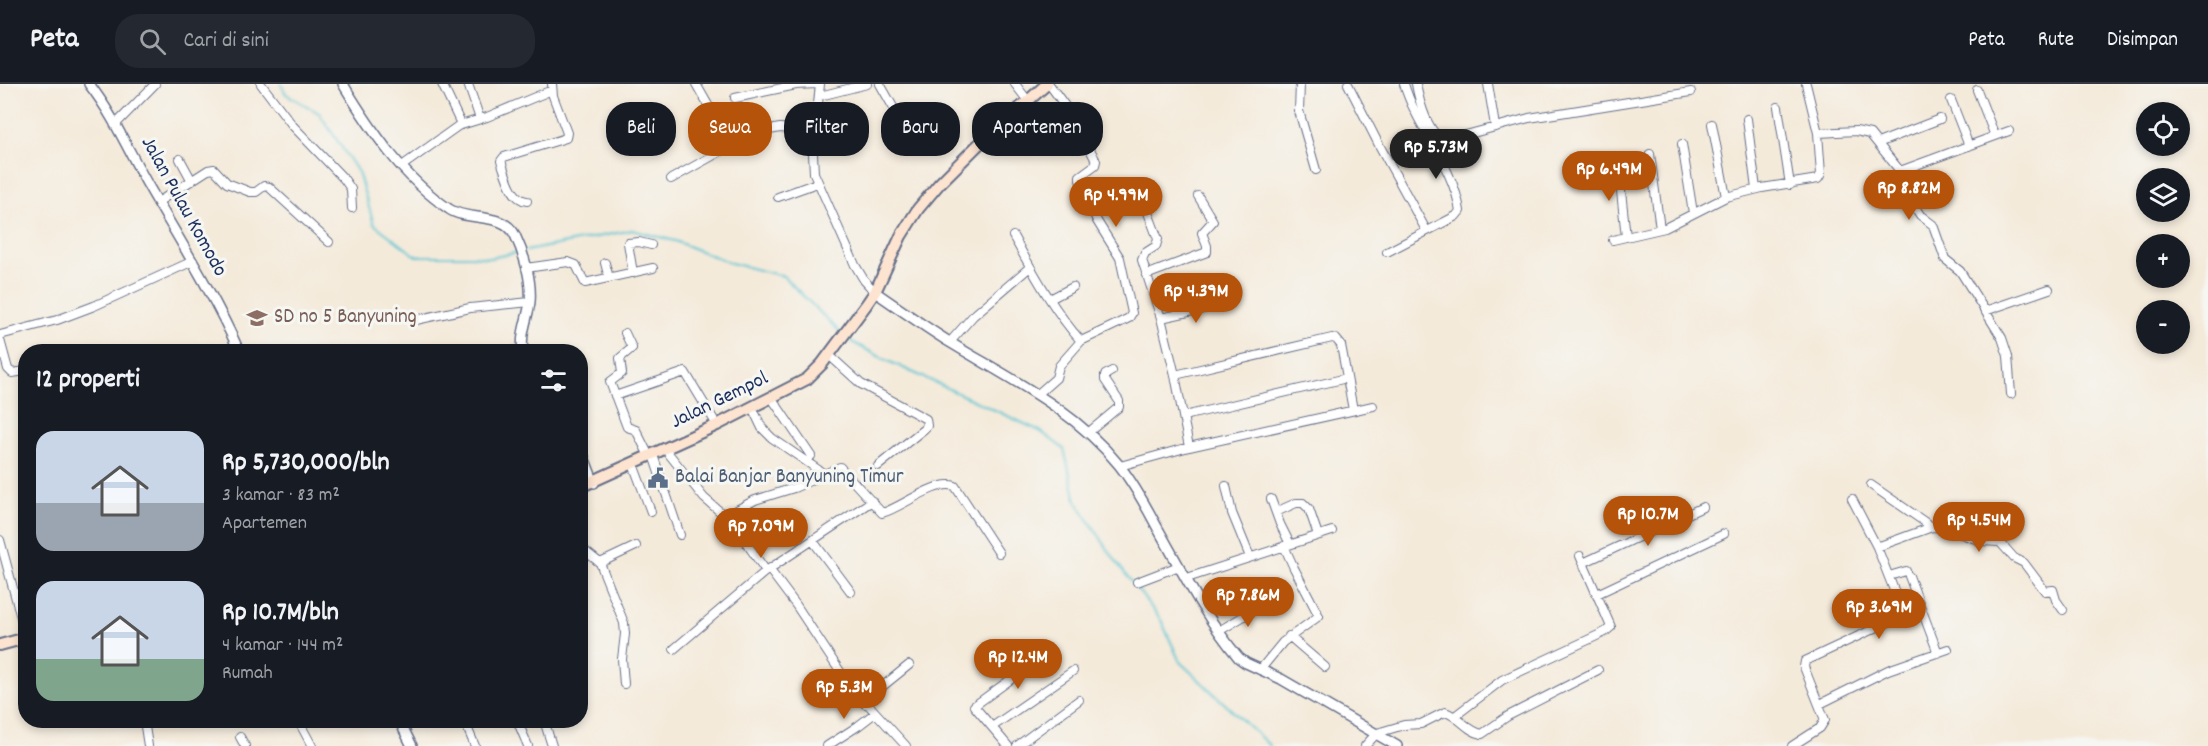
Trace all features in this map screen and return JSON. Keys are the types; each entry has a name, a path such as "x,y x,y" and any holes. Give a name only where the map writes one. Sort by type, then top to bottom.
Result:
{"main road":[{"name":"Jalan Gempol","path":"588,485 717,425 807,379 840,341 875,292 901,236 918,209 961,162 1048,84"},
{"path":"0,645 18,640"}],"street":[{"name":"Jalan Pulau Komodo","path":"89,84 102,101 193,261 236,344"},
{"path":"115,125 154,84"},
{"path":"261,84 293,126 344,179 351,189 352,208"},
{"path":"343,84 370,128 422,188 450,210 492,219 504,224 513,232 525,266 530,302 522,344"},
{"path":"442,84 460,124"},
{"path":"468,84 480,119"},
{"path":"696,84 706,102"},
{"path":"735,98 818,84 819,102"},
{"path":"820,96 867,84"},
{"path":"880,84 890,102"},
{"path":"1014,84 1029,101"},
{"path":"1039,393 1056,378 1059,366 1081,341 1129,318 1132,310 1120,258 1097,221 1079,178 1095,165 1096,161 1074,118 1048,84"},
{"path":"1300,84 1301,119 1316,170"},
{"path":"1348,84 1426,230"},
{"path":"1387,252 1456,216 1460,207 1448,175 1414,114 1404,84"},
{"path":"1417,84 1419,100 1432,130 1442,139 1453,139 1495,126 1571,110 1690,92"},
{"path":"1488,84 1495,126"},
{"path":"1613,240 1660,229 1726,197 1756,189 1820,178 1818,133 1806,84"},
{"path":"402,166 460,124 480,119 552,87 567,133 566,138 504,157 501,161 516,196 522,201 527,201"},
{"path":"1977,90 1995,136"},
{"path":"1951,100 1969,146"},
{"path":"1778,107 1790,184"},
{"path":"1748,118 1756,189"},
{"path":"1878,143 1940,119"},
{"path":"1713,124 1726,197"},
{"path":"1900,171 2009,131"},
{"path":"1818,133 1862,132 1870,134 1900,171 1912,188 1917,211 1935,230 1944,259 1960,271 2006,348 2011,394"},
{"path":"1683,144 1693,213"},
{"path":"1650,154 1660,229"},
{"path":"671,179 712,156"},
{"path":"814,156 817,183 855,265 875,292 950,342 1039,393 1089,432 1120,466 1144,502 1179,566 1219,631 1239,658 1281,679 1397,746"},
{"path":"180,159 192,181"},
{"path":"1618,164 1626,237"},
{"path":"158,202 212,169 217,171 227,183 250,192 256,192 264,186 269,187 328,242"},
{"path":"778,197 817,183"},
{"path":"1141,194 1158,239 1156,246 1142,256 1142,260 1161,318 1189,447"},
{"path":"1146,275 1207,252 1202,233 1213,221 1198,196"},
{"path":"1013,237 1069,328 1081,341"},
{"path":"633,273 628,243 639,242 651,245"},
{"path":"0,335 57,320 94,306 193,261"},
{"path":"525,266 568,262 576,266 585,283 653,268"},
{"path":"605,263 609,278"},
{"path":"950,342 973,316 1030,267"},
{"path":"1050,298 1073,287"},
{"path":"1985,311 2049,289"},
{"path":"416,320 470,308 530,302"},
{"path":"1161,318 1225,304"},
{"path":"625,333 632,348 620,358 622,373 610,381 627,427 635,428 651,456 680,535"},
{"path":"1175,375 1332,338 1341,345 1353,410"},
{"path":"0,340 8,369 12,373 18,372"},
{"path":"829,355 861,384 926,419 927,426 924,429 878,466"},
{"path":"1089,432 1119,407 1119,401 1105,380 1105,375 1112,370"},
{"path":"615,396 685,372 717,425"},
{"path":"1184,416 1347,378"},
{"path":"771,397 811,456"},
{"path":"752,406 762,428 772,438 823,474"},
{"path":"1120,466 1189,447 1373,406"},
{"path":"665,449 704,498 726,516 796,605 844,679 906,746"},
{"path":"633,464 651,512"},
{"path":"726,516 754,500 794,488 840,467 872,501 879,512 885,513 921,494 943,486 952,484 956,486 999,553"},
{"path":"588,468 594,483"},
{"path":"1871,485 1932,527"},
{"path":"1226,486 1232,513 1250,557"},
{"path":"1260,670 1289,636 1319,616 1294,568 1271,499"},
{"path":"1792,746 1824,723 1825,717 1804,667 1805,661 1901,615 1903,609 1877,548 1852,499"},
{"path":"674,649 768,570 872,501"},
{"path":"1276,512 1296,502 1303,502 1310,509 1318,535"},
{"path":"1455,716 1502,680 1605,632 1611,627 1582,559 1703,507"},
{"path":"1877,548 1932,527 1945,528 1981,541 2000,542 2014,558 2024,564 2045,591 2053,590 2063,610"},
{"path":"1187,578 1332,531"},
{"path":"1597,594 1724,534"},
{"path":"0,540 18,614"},
{"path":"813,542 850,592"},
{"path":"600,563 636,546"},
{"path":"588,553 600,563 624,622 626,634 622,659 624,684"},
{"path":"1137,582 1179,566"},
{"path":"1889,576 1908,573 1938,653"},
{"path":"1219,631 1264,604"},
{"path":"1289,636 1325,667"},
{"path":"1820,704 1888,670 1948,650"},
{"path":"1008,746 974,706 1047,653"},
{"path":"866,704 873,694 909,665"},
{"path":"1365,746 1377,733 1404,725 1422,724 1445,712 1482,734 1508,716 1598,670"},
{"path":"992,728 1072,671"},
{"path":"1017,746 1079,700"},
{"path":"827,746 858,726 874,712"},
{"path":"145,728 148,746"},
{"path":"302,728 312,746"},
{"path":"403,728 412,746"},
{"path":"467,728 475,746"},
{"path":"520,728 528,746"},
{"path":"546,728 552,746"},
{"path":"240,736 245,746"}],"waterway":[{"path":"281,84 286,94 319,113 358,172 374,224 416,256 490,258 520,252"},
{"path":"526,251 632,230 675,241 731,263 783,276 841,333"},
{"path":"846,337 886,360 1040,431 1064,449 1076,501 1117,563 1161,620 1180,662 1270,746"}],"place":[{"name":"SD no 5 Banyuning","path":"257,318"},
{"name":"Balai Banjar Banyuning Timur","path":"658,478"}]}
